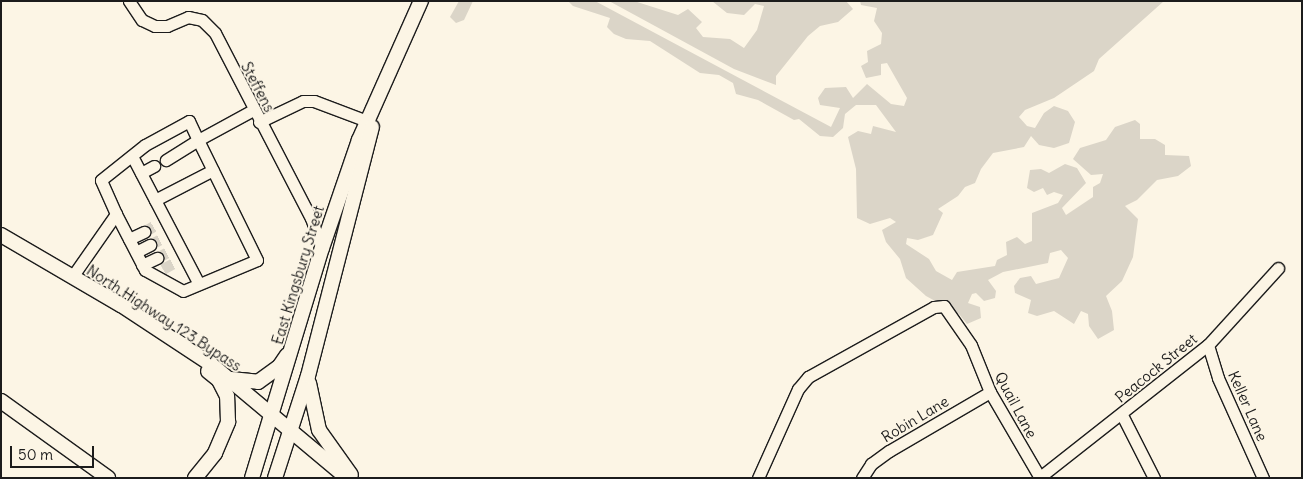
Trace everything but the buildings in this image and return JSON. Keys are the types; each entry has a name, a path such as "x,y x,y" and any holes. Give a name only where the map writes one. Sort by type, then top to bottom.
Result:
{"main road":[{"name":"East Kingsbury Street","path":"252,478 322,248 367,121 382,84 421,1"},
{"name":"East Kingsbury Street","path":"276,478 308,376 382,84"},
{"name":"North Highway 123 Bypass","path":"1,235 162,332 231,379 347,478"},
{"path":"162,332 219,380 227,396 229,411 224,438 195,478"},
{"path":"231,379 258,382 269,377 279,367 293,344"},
{"path":"308,376 310,403 318,430 353,478"},
{"path":"1,401 108,478"}],"street":[{"name":"Steffens","path":"129,1 142,20 155,26 167,26 188,17 202,20 215,33 253,110 311,218 322,248"},
{"path":"260,122 303,101 314,101 367,121"},
{"path":"166,160 253,110"},
{"path":"189,121 257,260 182,291 152,275 142,265 101,180 132,156 189,121"},
{"path":"132,156 199,284"},
{"path":"141,173 154,166"},
{"path":"155,200 213,170"},
{"path":"72,277 116,214"},
{"path":"154,226 166,220"},
{"path":"129,239 144,232"},
{"path":"162,239 173,234"},
{"path":"136,252 150,246"},
{"path":"168,252 179,246"},
{"path":"142,265 157,258"},
{"path":"174,263 185,258"},
{"name":"Peacock Street","path":"1036,477 1122,415 1208,345 1278,268"},
{"path":"152,275 163,269"},
{"name":"Quail Lane","path":"758,478 798,389 808,377 934,307 944,306 970,345 990,392 1036,477"},
{"name":"Keller Lane","path":"1208,345 1218,378 1264,478"},
{"name":"Robin Lane","path":"862,478 871,464 889,451 990,392"},
{"path":"1122,415 1154,478"}],"shaded area":[{"path":"459,1 473,1 464,20 456,23 450,17"},
{"path":"568,1 595,1 831,127 840,108 820,105 818,98 825,88 846,87 853,98 867,84 891,104 904,106 907,98 887,63 881,64 881,75 866,78 861,66 868,62 867,51 881,44 882,33 874,21 877,8 861,5 860,1 1164,1 1099,59 1094,71 1054,98 1025,110 1019,117 1027,126 1035,128 1044,113 1054,106 1068,111 1075,122 1069,143 1054,148 1039,145 1031,136 1024,147 993,153 981,169 975,183 965,187 958,196 938,209 943,213 933,235 918,240 907,238 906,244 929,259 936,271 952,280 957,272 995,266 997,260 1007,255 1006,242 1017,237 1025,244 1032,241 1032,213 1058,203 1063,195 1054,192 1047,195 1043,188 1034,192 1027,188 1030,170 1041,169 1049,173 1065,164 1077,168 1086,183 1062,208 1066,215 1093,197 1093,187 1100,183 1103,174 1091,175 1073,159 1080,148 1106,140 1115,127 1135,120 1140,124 1140,139 1155,139 1165,145 1165,155 1189,156 1191,166 1178,176 1157,180 1137,200 1125,206 1138,219 1133,257 1122,281 1106,296 1112,311 1114,330 1098,339 1089,326 1088,314 1081,311 1074,324 1054,311 1037,316 1028,313 1031,300 1015,293 1014,286 1020,278 1031,276 1036,284 1059,278 1068,258 1061,250 1050,253 1048,263 1003,272 988,280 996,291 995,298 984,301 976,293 972,294 968,303 980,307 981,318 967,324 959,314 926,296 906,278 900,259 886,242 882,230 896,222 890,218 870,224 857,218 856,169 848,137 858,131 871,134 873,126 896,132 876,105 856,105 845,114 843,128 833,137 820,136 799,119 794,120 758,100 736,94 733,83 719,75 700,73 650,41 626,39 614,34 607,27 610,18 573,6"},
{"path":"609,1 634,1 678,15 688,9 702,22 696,28 703,37 730,39 744,48 757,30 764,6 755,4 744,15 727,13 712,1 846,1 853,9 838,22 820,26 808,36 776,76 776,85 734,69"}],"tunnel":[{"path":"144,232 154,226"},
{"path":"150,245 161,239"},
{"path":"157,258 168,252"},
{"path":"163,269 174,263"}]}
